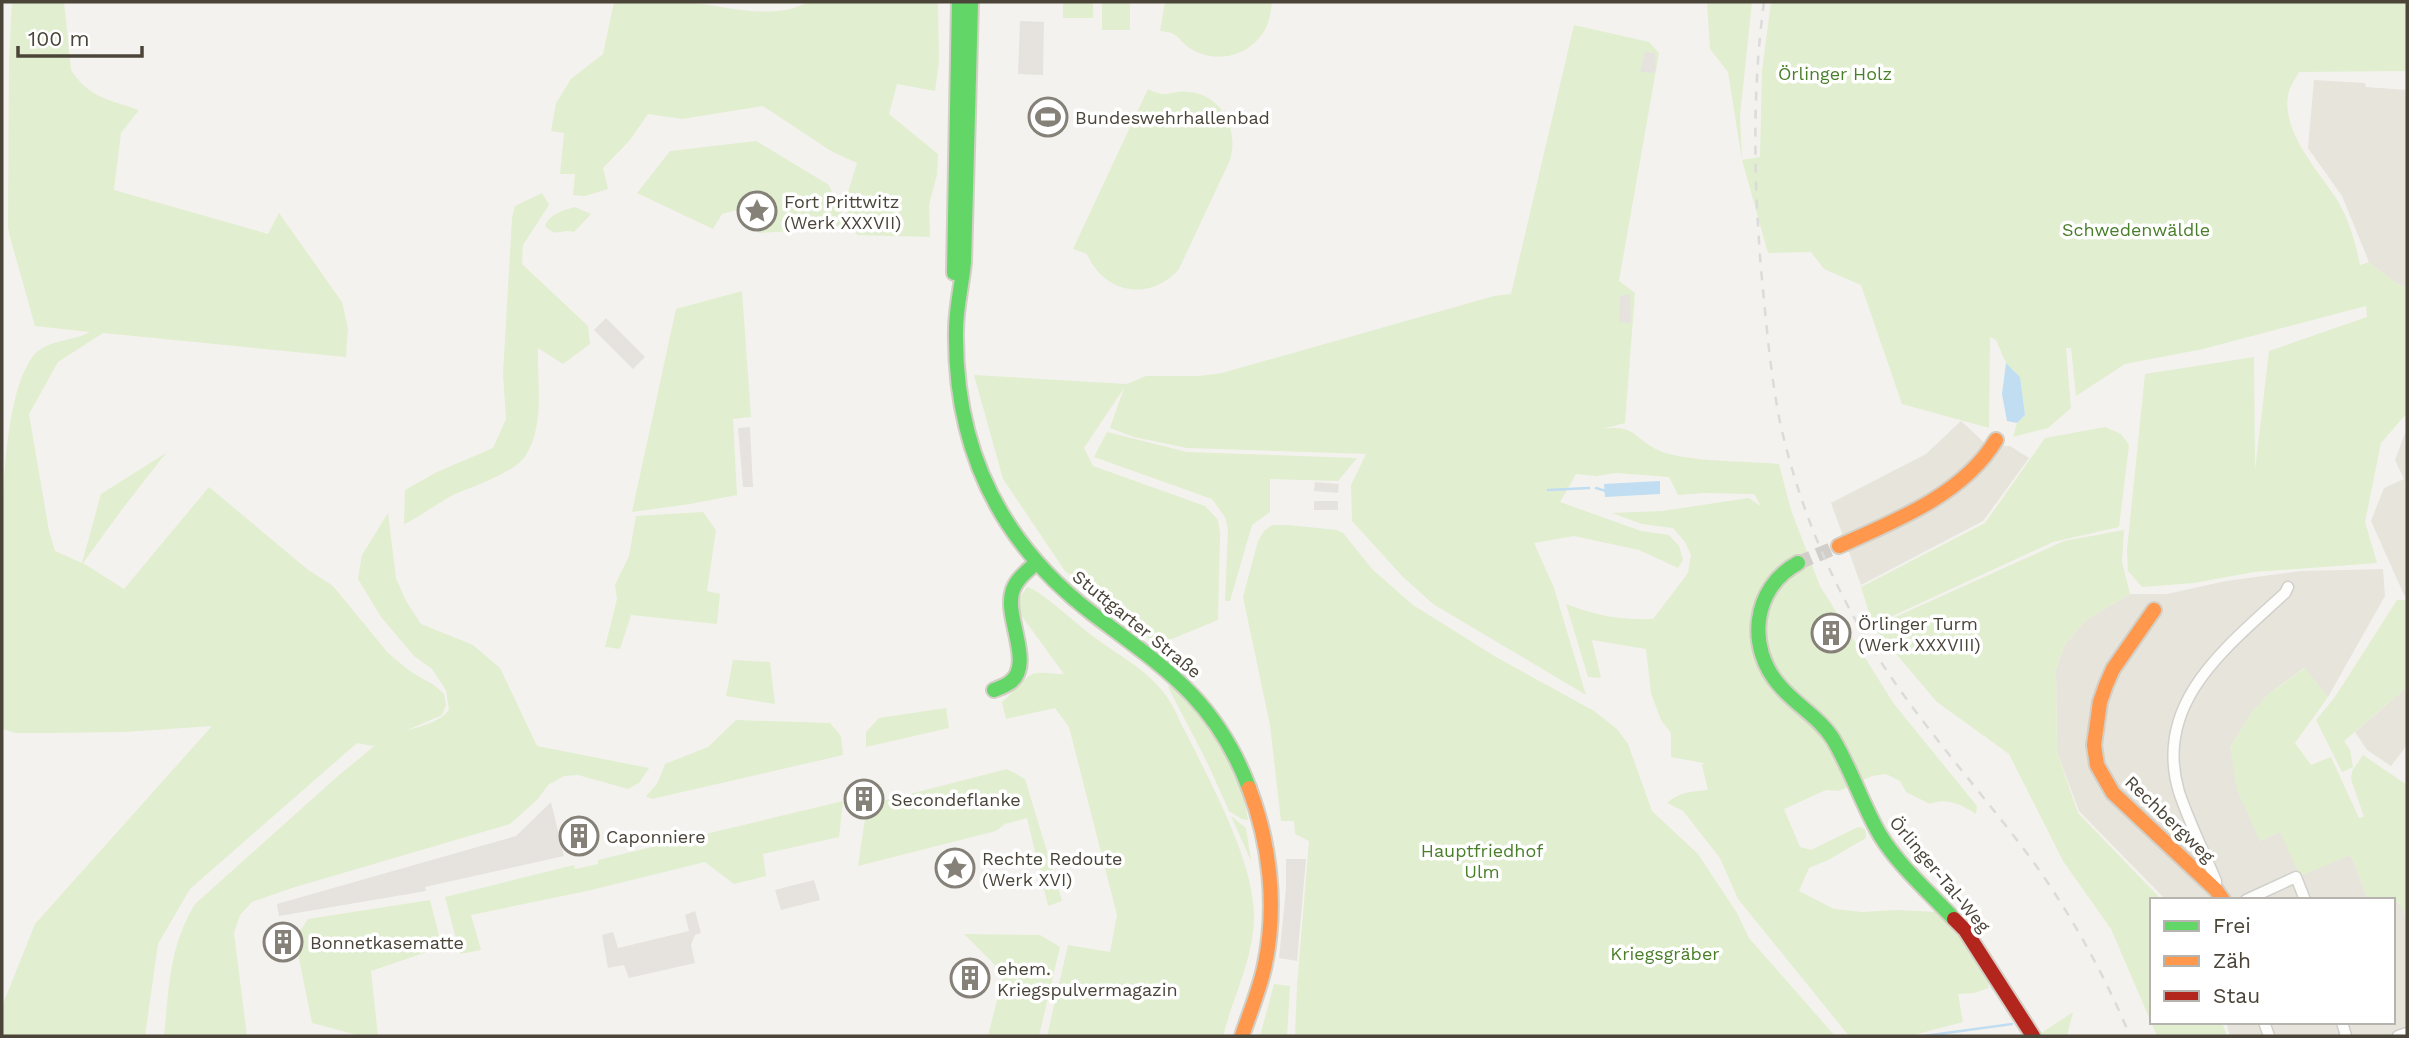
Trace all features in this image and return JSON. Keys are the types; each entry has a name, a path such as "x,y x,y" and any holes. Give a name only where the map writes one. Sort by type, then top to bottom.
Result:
{"main road":[{"name":"Stuttgarter Straße","path":"960,2 954,271 957,378 967,433 998,508 1036,563 1066,591 1187,688 1217,725 1239,762 1252,797 1266,850 1271,912 1266,961 1242,1036"},
{"name":"Stuttgarter Straße","path":"957,306 963,270 972,59 971,2"},
{"path":"1839,547 1938,495 1991,454 1996,440"},
{"path":"994,690 1011,682 1020,669 1021,654 1011,620 1011,596 1020,578 1036,563"},
{"name":"Örlinger-Tal-Weg","path":"1798,563 1779,574 1766,591 1759,613 1759,642 1772,676 1781,688 1821,723 1832,738 1881,836 1912,874 1965,930 2033,1036"},
{"name":"Rechbergweg","path":"2154,610 2118,661 2106,685 2094,745 2097,765 2113,793 2220,895"}],"street":[{"path":"2220,895 2178,785 2175,740 2181,711 2212,662 2285,593 2288,587"},
{"path":"2250,898 2296,877 2304,898"},
{"path":"2398,1036 2407,1033"}],"shaded area":[{"path":"1020,21 1044,22 1043,75 1018,74"},
{"path":"1645,52 1655,53 1654,73 1640,72"},
{"path":"2314,80 2365,83 2366,87 2407,90 2407,287 2397,284 2369,262 2342,196 2308,148"},
{"path":"1630,294 1631,323 1619,322 1620,296"},
{"path":"606,318 645,357 633,369 594,330"},
{"path":"1961,421 1987,445 2010,446 2029,458 1983,521 1861,585 1831,503 1926,454"},
{"path":"750,427 753,487 743,487 738,428"},
{"path":"2407,428 2405,597 2371,521 2384,488 2404,479 2395,460"},
{"path":"1315,482 1339,484 1338,493 1314,491"},
{"path":"1314,501 1338,501 1338,510 1314,510"},
{"path":"2383,569 2385,596 2328,697 2304,668 2270,693 2251,713 2230,748 2260,841 2280,832 2351,855 2367,898 2164,898 2079,811 2057,752 2056,670 2064,646 2086,620 2130,594 2167,594 2226,581 2301,571"},
{"path":"2407,687 2407,745 2391,766 2367,750 2355,732"},
{"path":"551,802 564,856 425,887 426,891 279,916 277,904 516,836"},
{"path":"1286,859 1306,859 1297,961 1279,958 1286,889"},
{"path":"814,880 820,900 781,910 775,890"},
{"path":"2398,902 2407,915 2407,1036 2230,1036 2227,1024 2395,1024 2395,903"},
{"path":"695,911 701,933 695,935 691,945 695,963 629,978 624,965 608,968 602,935 613,932 618,948 689,931 685,915"}],"green space":[{"path":"676,1 764,12 794,8 808,2 938,2 939,62 935,91 897,84 889,114 938,154 937,175 929,205 930,237 857,235 844,205 857,163 831,151 763,106 682,119 648,114 630,140 603,168 608,189 585,196 573,195 575,174 560,174 564,133 551,131 556,103 571,79 603,54 614,2"},
{"path":"12,2 64,2 71,70 85,87 93,92 139,110 121,133 114,190 268,234 279,213 342,302 348,328 346,357 103,333 58,362 29,414 49,531 55,551 82,563 101,494 166,453 83,563 124,589 209,487 307,569 333,586 388,653 444,694 446,705 442,715 405,731 435,721 449,710 446,690 432,669 414,656 381,617 358,579 362,555 388,513 396,578 406,601 421,624 473,645 500,668 537,746 649,768 639,783 628,789 578,775 564,776 548,785 538,799 510,824 252,902 240,915 234,933 247,1036 164,1036 175,952 186,920 195,904 378,743 373,746 357,743 190,889 158,944 145,1036 2,1035 3,1004 35,924 212,726 125,732 16,733 2,729 3,499 14,402 22,376 39,350 90,332 35,326 10,237 9,60"},
{"path":"1063,2 1093,2 1093,18 1063,18"},
{"path":"1102,2 1130,2 1130,30 1102,30"},
{"path":"1165,2 1272,2 1268,23 1255,43 1235,54 1213,56 1191,49 1172,33 1160,31"},
{"name":"Örlinger Holz","path":"1707,2 1752,2 1740,116 1742,160 1728,72 1710,49"},
{"name":"Schwedenwäldle","path":"1771,2 2407,2 2407,71 2299,72 2289,91 2287,105 2294,134 2344,213 2360,265 2369,262 2397,284 2407,287 2407,413 2381,443 2365,522 2377,563 2254,572 2194,583 2142,587 2128,571 2127,550 2145,374 2254,357 2255,470 2269,351 2367,317 2366,306 2203,349 2125,364 2076,396 2071,348 2066,348 2071,408 2048,428 2013,437 2017,423 2025,415 2020,377 2006,363 1996,340 1990,337 1989,428 1902,404 1861,285 1824,269 1811,252 1768,253 1742,160 1760,157 1762,71"},
{"path":"1574,25 1649,42 1659,53 1619,281 1635,293 1625,423 1602,429 1629,431 1651,446 1671,455 1779,464 1791,510 1820,586 1894,704 1977,806 1976,814 1948,802 1930,804 1906,792 1900,781 1886,774 1872,776 1839,791 1826,790 1784,809 1800,847 1811,850 1858,827 1865,829 1866,838 1809,868 1799,891 1834,909 1862,912 1937,912 1951,921 1968,943 1987,978 1989,988 1958,994 1963,1022 1910,1036 1849,1036 1738,899 1720,858 1683,811 1667,803 1681,794 1708,790 1702,765 1704,763 1671,757 1671,733 1661,720 1651,693 1646,649 1592,640 1601,678 1588,677 1566,604 1609,616 1653,619 1688,573 1691,555 1685,542 1673,528 1642,524 1612,513 1662,511 1749,498 1761,506 1754,494 1678,495 1669,477 1617,473 1596,476 1576,474 1560,502 1641,531 1669,535 1679,546 1683,560 1678,568 1639,550 1574,536 1534,543 1554,588 1586,695 1433,604 1402,576 1352,521 1351,485 1366,454 1187,448 1134,437 1110,428 1124,388 1084,448 1093,466 1205,506 1218,520 1220,534 1218,620 1157,645 1065,571 1003,479 974,375 1127,384 1146,376 1222,373 1494,296 1511,294"},
{"path":"1148,89 1160,94 1190,92 1211,100 1226,117 1232,149 1230,160 1179,269 1155,286 1129,289 1105,278 1087,254 1073,249"},
{"path":"756,141 829,185 848,228 758,233 751,217 737,210 722,214 713,229 637,193 670,151"},
{"path":"542,193 549,205 523,245 522,264 588,326 590,344 563,364 538,348 538,417 532,443 521,461 494,478 455,494 404,524 405,490 437,472 493,448 506,419 503,374 512,218 515,206"},
{"path":"575,207 591,214 574,232 556,233 545,226 554,215"},
{"path":"742,291 751,417 733,419 737,495 632,512 676,309"},
{"path":"2105,427 2121,434 2129,445 2119,527 2053,542 1873,625 1861,587 1985,523 2045,438"},
{"path":"1107,432 1187,452 1357,458 1338,481 1270,479 1270,512 1252,525 1230,601 1225,601 1228,529 1225,517 1212,499 1094,457"},
{"path":"703,512 716,530 707,591 720,594 717,624 631,615 620,649 605,647 617,599 615,585 629,556 636,516"},
{"name":"Hauptfriedhof Ulm","path":"1272,525 1337,530 1343,533 1373,570 1413,605 1496,657 1594,711 1617,729 1628,744 1652,811 1698,854 1737,913 1749,938 1835,1036 1295,1036 1309,841 1295,834 1294,821 1281,821 1270,725 1243,597 1258,541"},
{"path":"2124,530 2122,562 2130,594 2086,620 2064,646 2056,670 2057,752 2078,813 2160,898 2150,898 2150,1020 2111,929 2063,861 2009,754 1937,702 1873,627 2064,541"},
{"path":"1027,587 1050,601 1157,684 1174,708 1230,824 1247,873 1254,918 1250,949 1223,1036 1047,1036 1068,945 1110,952 1117,915 1069,727 1055,708 1006,719 1002,702 1029,676 1037,673 1064,674 1018,611 1017,602"},
{"path":"2397,600 2407,600 2407,687 2344,741 2350,750 2353,767 2342,772 2316,720 2335,697"},
{"path":"733,660 770,662 775,704 726,696"},
{"path":"2305,668 2328,697 2295,743 2311,765 2331,757 2359,818 2364,817 2351,779 2352,771 2363,755 2407,785 2407,915 2399,902 2395,903 2395,898 2367,898 2351,855 2300,876 2280,832 2260,841 2237,790 2230,748 2251,713 2270,693"},
{"path":"1170,685 1209,729 1230,763 1248,820 1229,811 1168,687"},
{"path":"946,708 949,728 866,747 866,732 879,718"},
{"path":"736,720 830,723 841,736 843,755 652,799 646,796 657,784 665,764 708,747"},
{"path":"1007,769 1025,779 1062,901 1048,906 1027,818 1005,824 996,831 858,866 867,805"},
{"path":"843,801 839,837 763,854 766,876 734,884 705,862 587,891 471,915 481,950 460,954 445,897 574,865 575,869 598,864 598,860"},
{"path":"1231,816 1246,828 1251,861"},
{"path":"430,900 442,947 371,971 378,1036 361,1036 312,1023 295,939 308,919"},
{"path":"964,934 1040,935 1060,947 1039,1036 988,1036 1002,980 997,967"},
{"path":"1274,984 1290,986 1287,1036 1260,1036"},
{"path":"2073,1012 2067,1036 2041,1036 2040,1034"},
{"path":"2152,1024 2223,1024 2227,1036 2157,1036"}],"water":[{"path":"2006,363 2020,377 2025,415 2017,423 2007,421 2002,394"},
{"path":"1660,481 1660,494 1605,497 1604,484"}],"waterway":[{"path":"1548,490 1589,488"},
{"path":"1596,488 1606,491"},
{"path":"1924,1036 2012,1024"}],"tunnel":[{"path":"1798,563 1839,546"}],"railway":[{"path":"1764,2 1757,69 1755,135 1761,269 1780,422 1798,489 1823,555 1872,648 1908,701 2051,887 2099,970 2130,1036"}],"traffic: fast":[{"path":"954,273 959,2"},
{"path":"971,2 964,262 956,330 957,373 963,414 974,453 989,490 1008,524 1032,556 1060,586 1186,688 1221,731 1249,788"},
{"path":"994,690 1007,684 1016,675 1020,654 1012,616 1012,593 1019,580 1036,563"},
{"path":"1798,563 1771,587 1763,603 1759,637 1769,671 1786,693 1828,731 1880,835 1905,868 1954,919"}],"traffic: slow":[{"path":"1839,546 1905,516 1947,491 1966,476 1996,440"},
{"path":"2154,610 2113,669 2106,685 2100,702 2094,745 2097,765 2113,793 2222,898"},
{"path":"1242,1036 1263,973 1271,920 1266,853 1249,788"}],"traffic: jam":[{"path":"1954,919 1965,930 2033,1036"}],"place":[{"name":"Bundeswehrhallenbad","path":"1048,117"},
{"name":"Fort Prittwitz (Werk XXXVII)","path":"757,211"},
{"name":"Örlinger Turm (Werk XXXVIII)","path":"1831,633"},
{"name":"Secondeflanke","path":"864,799"},
{"name":"Caponniere","path":"579,836"},
{"name":"Rechte Redoute (Werk XVI)","path":"955,868"},
{"name":"Bonnetkasematte","path":"283,942"},
{"name":"ehem. Kriegspulvermagazin","path":"970,978"}],"park label":[{"name":"Kriegsgräber","path":"1665,953"}]}
